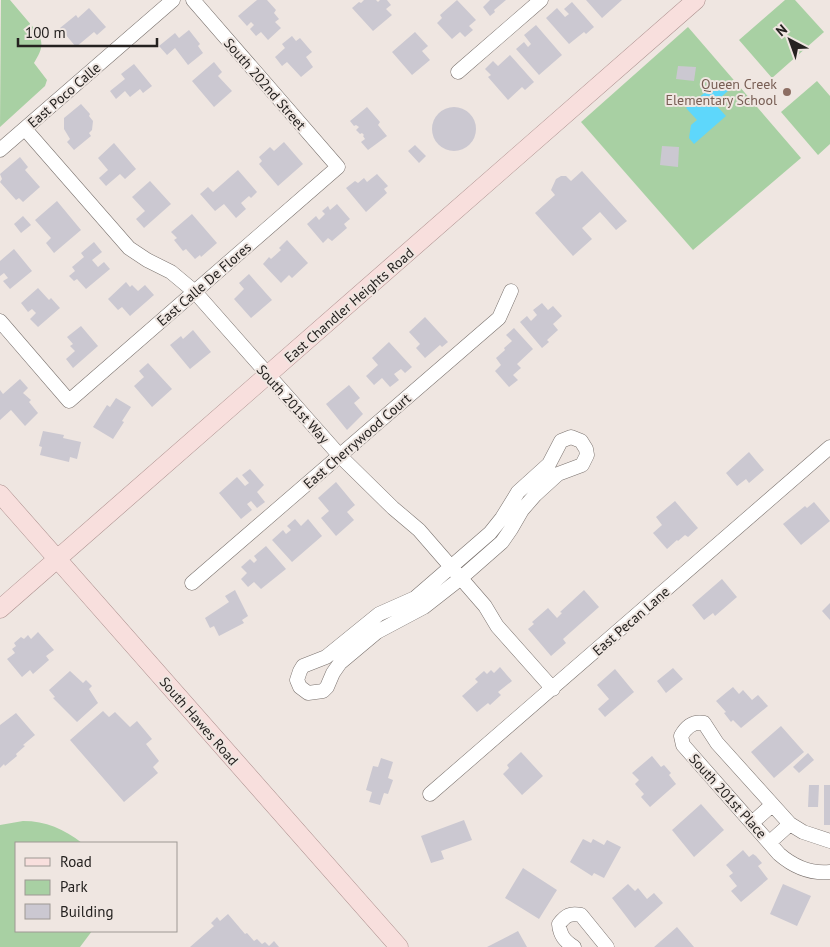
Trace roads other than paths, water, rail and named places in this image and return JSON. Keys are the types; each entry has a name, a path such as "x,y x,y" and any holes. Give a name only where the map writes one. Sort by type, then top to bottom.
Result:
{"main road":[{"name":"East Chandler Heights Road","path":"0,609 696,0"},
{"name":"South Hawes Road","path":"0,494 399,947"}],"street":[{"name":"East Poco Calle","path":"0,150 173,0"},
{"name":"South 202nd Street","path":"193,0 338,167"},
{"path":"458,72 541,0"},
{"name":"South 201st Way","path":"25,129 129,248 171,272 195,292 340,456 393,508 419,530 486,606 497,626 553,689"},
{"name":"East Calle De Flores","path":"0,321 70,401 338,167"},
{"name":"East Cherrywood Court","path":"192,583 499,318 511,291"},
{"path":"345,651 418,603 461,578 502,542 512,529 516,507 518,492 549,464 561,441 571,437 581,441 587,455 582,464 558,474 535,495 516,507 494,529 451,566 418,603"},
{"name":"East Pecan Lane","path":"430,794 830,447"},
{"name":"South 201st Place","path":"830,842 803,832 790,824 717,743 704,723 698,722 684,729 681,736 683,745 788,862 797,867 830,872"},
{"path":"752,822 772,805"},
{"path":"770,842 790,824"},
{"path":"574,947 560,933 559,924 565,916 572,913 581,915 607,947"}],"water":[{"path":"719,81 728,91 714,103 726,116 694,144 689,138 691,125 697,120 686,108"}],"place":[{"name":"Queen Creek Elementary School","path":"787,92"}]}
